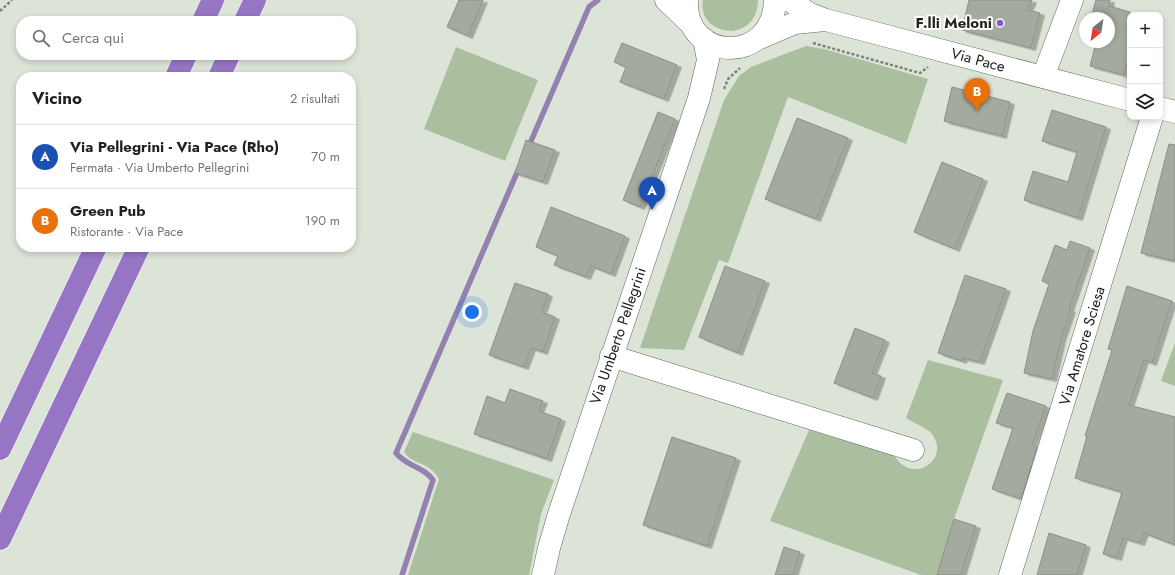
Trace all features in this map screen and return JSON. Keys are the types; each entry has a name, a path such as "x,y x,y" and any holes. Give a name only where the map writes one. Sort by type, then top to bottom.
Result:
{"highway":[{"path":"205,16 212,0"},
{"path":"247,16 255,0"},
{"path":"178,72 184,60"},
{"path":"221,72 227,60"},
{"path":"0,449 94,252"},
{"path":"0,539 137,252"}],"street":[{"path":"666,0 697,31 718,46 738,57 715,73 699,98"},
{"path":"687,0 686,9 697,31 708,60 699,98"},
{"path":"760,38 769,26 775,12 775,0"},
{"name":"Via Pace","path":"789,0 810,14 826,20 1127,99"},
{"path":"1043,77 1072,0"},
{"name":"Via Pace","path":"738,57 748,45 760,38 795,23 826,20"},
{"name":"Via Umberto Pellegrini","path":"543,575 559,514 699,98"},
{"path":"1163,109 1175,112"},
{"name":"Via Amatore Sciesa","path":"1010,575 1151,120"},
{"path":"611,356 913,450"}],"path":[{"path":"0,11 12,0"},
{"path":"809,42 920,73 932,65"},
{"path":"723,90 738,57"}],"green space":[{"path":"703,0 758,0 755,15 748,24 738,30 728,31 717,28 708,22 703,12"},
{"path":"806,46 824,49 928,79 906,144 788,97 728,263 719,260 684,350 640,348 724,100 739,76 751,67"},
{"path":"456,47 538,80 505,161 424,129"},
{"path":"1175,343 1175,386 1161,381"},
{"path":"928,360 1003,380 954,519 937,575 921,575 770,521 809,430 894,455 902,464 910,468 919,469 927,466 933,460 937,453 937,444 932,434 906,418"},
{"path":"413,432 554,480 541,514 529,575 408,575 439,479 431,469 412,460 404,452"}],"building":[{"path":"459,0 483,0 468,36 447,27"},
{"path":"969,0 1032,0 1028,10 1040,13 1031,48 962,30"},
{"path":"1096,0 1110,0 1109,6 1130,12 1127,12 1127,63 1124,75 1090,66 1094,48 1115,48 1115,12 1093,12"},
{"path":"622,43 677,65 664,99 620,82 626,67 614,62"},
{"path":"952,87 1010,102 1002,136 944,121"},
{"path":"1052,110 1106,127 1078,218 1024,200 1033,171 1068,182 1077,152 1042,141"},
{"path":"658,112 675,119 640,207 623,200"},
{"path":"797,118 848,138 816,219 765,199"},
{"path":"526,140 555,150 543,182 515,173"},
{"path":"1169,144 1175,145 1175,261 1141,253"},
{"path":"942,162 983,179 955,249 914,232"},
{"path":"551,207 625,236 611,274 591,266 586,277 554,265 558,256 536,247"},
{"path":"1070,241 1090,248 1069,309 1071,310 1061,339 1052,379 1024,373 1033,331 1049,284 1042,281 1055,245 1067,250"},
{"path":"725,266 765,281 738,353 699,337"},
{"path":"965,275 1006,289 980,362 963,358 962,361 938,353"},
{"path":"515,283 548,294 542,312 555,317 543,352 531,348 524,367 489,355"},
{"path":"1127,286 1172,301 1152,363 1144,360 1129,405 1175,417 1175,545 1144,533 1140,543 1123,538 1117,558 1103,554 1122,492 1075,478 1087,436 1085,436 1112,350 1108,349"},
{"path":"855,328 885,340 872,373 881,376 873,398 834,383"},
{"path":"510,389 543,401 539,411 561,419 547,459 474,434 487,396 505,403"},
{"path":"1007,393 1046,406 1032,445 1037,447 1021,499 992,489 1013,428 996,423"},
{"path":"672,437 736,458 707,546 643,525"},
{"path":"954,519 976,526 961,575 937,575"},
{"path":"1049,533 1086,545 1077,575 1037,575"},
{"path":"784,547 800,552 793,575 775,575"}],"waterway":[{"path":"528,148 589,7 598,0"},
{"path":"402,575 433,480 425,472 400,458 396,453 519,168"}],"place":[{"name":"F.lli Meloni","path":"1000,23"},
{"name":"Green Pub","path":"977,111"},
{"name":"Via Pellegrini - Via Pace (Rho)","path":"652,210"}]}
